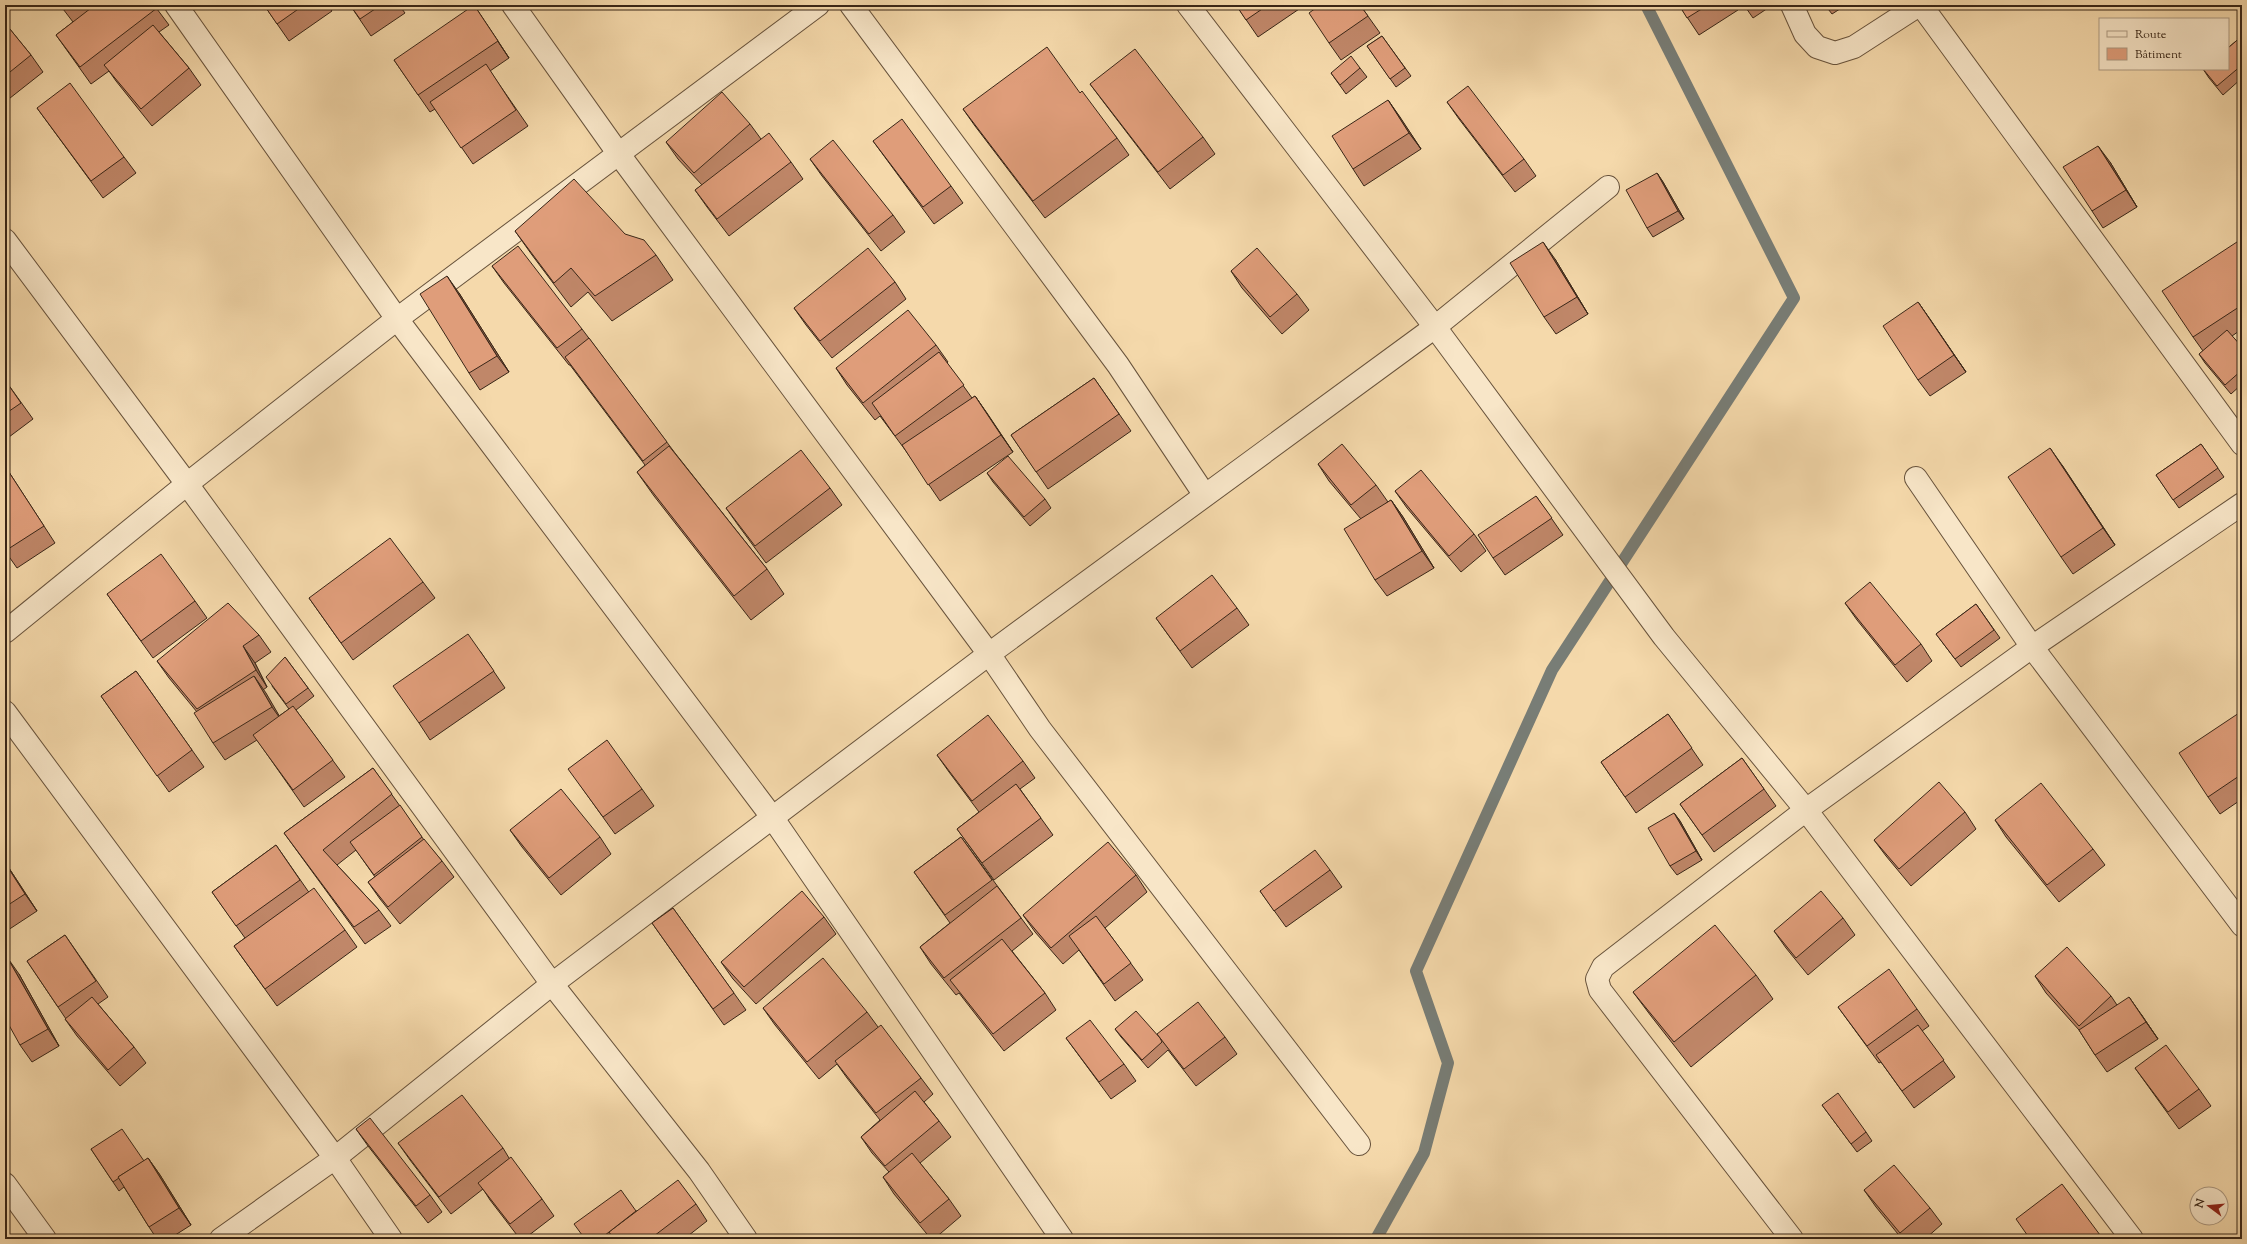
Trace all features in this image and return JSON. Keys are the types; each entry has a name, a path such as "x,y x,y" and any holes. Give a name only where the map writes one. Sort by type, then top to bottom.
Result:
{"street":[{"path":"176,5 397,319 772,817 1062,1239"},
{"path":"513,5 618,153 989,654 1040,730 1359,1144"},
{"path":"5,632 187,484 397,319 818,5"},
{"path":"851,5 1118,365 1204,494"},
{"path":"1188,5 1435,327 1664,637 1806,810 2132,1239"},
{"path":"1792,5 1805,34 1817,47 1835,53 1854,47 1920,5 2242,444"},
{"path":"221,1239 335,1158 552,984 772,817 1204,494 1435,327 1608,187"},
{"path":"5,240 187,484 552,984 699,1171 746,1239"},
{"path":"1916,478 2032,647 2242,925"},
{"path":"1792,1239 1600,990 1597,979 1603,967 1806,810 2032,647 2242,504"},
{"path":"5,712 335,1158 391,1239"},
{"path":"5,1184 45,1239"}],"building":[{"path":"60,5 70,5 64,10"},
{"path":"95,5 154,5 157,8 80,67 56,35"},
{"path":"264,5 304,5 277,24"},
{"path":"350,5 381,5 360,19"},
{"path":"474,5 498,41 418,95 394,60"},
{"path":"1236,5 1268,5 1246,20"},
{"path":"1320,5 1360,5 1368,16 1329,43 1309,13"},
{"path":"1679,5 1708,5 1687,18"},
{"path":"1744,5 1753,5 1747,9"},
{"path":"5,23 31,55 5,76"},
{"path":"153,25 189,68 141,109 104,65"},
{"path":"1382,36 1405,68 1390,79 1367,46"},
{"path":"2242,36 2242,65 2217,86 2204,70 2229,70 2229,47"},
{"path":"1047,47 1080,93 1082,91 1117,138 1033,201 963,109"},
{"path":"1135,49 1203,137 1158,172 1090,84"},
{"path":"1351,56 1360,68 1340,85 1331,73"},
{"path":"486,64 516,110 461,148 430,102"},
{"path":"70,83 124,157 91,181 37,108"},
{"path":"1468,86 1524,159 1503,175 1447,102"},
{"path":"722,92 750,124 694,173 666,142"},
{"path":"1388,100 1409,133 1353,169 1332,136"},
{"path":"902,119 951,186 923,207 873,141"},
{"path":"769,133 791,162 717,219 695,190"},
{"path":"833,140 893,215 869,234 810,159"},
{"path":"2098,146 2126,190 2092,211 2063,167"},
{"path":"1657,173 1678,211 1647,228 1626,190"},
{"path":"574,179 625,234 644,240 656,255 595,296 571,268 554,283 515,231"},
{"path":"2240,240 2242,243 2242,305 2193,337 2162,291"},
{"path":"1543,242 1577,297 1544,317 1510,263"},
{"path":"518,246 582,329 557,348 492,266"},
{"path":"868,248 895,282 820,341 794,308"},
{"path":"1257,248 1297,294 1270,317 1231,271"},
{"path":"447,276 497,356 469,373 420,294"},
{"path":"1918,302 1954,355 1918,380 1883,326"},
{"path":"908,310 936,345 863,403 836,368"},
{"path":"2227,330 2242,347 2242,370 2225,385 2199,354"},
{"path":"589,338 667,442 643,461 565,357"},
{"path":"939,352 964,385 895,436 872,403"},
{"path":"1094,378 1119,414 1036,472 1011,435"},
{"path":"5,380 21,403 5,414"},
{"path":"975,396 1001,435 928,485 902,445"},
{"path":"1342,444 1376,485 1351,505 1318,464"},
{"path":"2201,444 2218,468 2173,500 2156,475"},
{"path":"669,446 767,569 734,596 637,472"},
{"path":"2050,448 2103,528 2061,557 2008,477"},
{"path":"801,450 830,488 755,546 726,508"},
{"path":"1008,456 1045,499 1024,517 987,473"},
{"path":"5,466 44,526 5,551"},
{"path":"1421,470 1474,534 1449,556 1395,491"},
{"path":"1536,496 1552,518 1493,558 1478,535"},
{"path":"1391,500 1422,551 1375,580 1344,529"},
{"path":"390,538 423,582 341,643 309,598"},
{"path":"161,554 195,601 141,641 107,594"},
{"path":"1212,575 1237,608 1180,651 1156,618"},
{"path":"1870,582 1921,644 1895,665 1845,603"},
{"path":"228,603 259,635 243,646 256,670 197,709 157,661"},
{"path":"1976,604 1994,630 1955,659 1936,634"},
{"path":"468,634 494,671 419,723 393,686"},
{"path":"285,657 308,688 286,704 266,677"},
{"path":"136,671 192,750 157,776 101,696"},
{"path":"254,676 272,707 213,743 194,713"},
{"path":"293,706 333,760 293,790 253,735"},
{"path":"2242,711 2242,774 2208,797 2179,753"},
{"path":"1668,714 1692,748 1625,797 1601,762"},
{"path":"988,715 1023,761 972,801 937,755"},
{"path":"607,740 642,789 603,817 568,769"},
{"path":"1742,758 1764,789 1702,835 1680,804"},
{"path":"373,768 392,794 323,850 379,910 354,927 284,833"},
{"path":"1939,782 1965,812 1899,869 1874,840"},
{"path":"2041,783 2093,849 2047,885 1995,820"},
{"path":"1016,784 1041,818 982,863 957,829"},
{"path":"561,789 600,837 549,878 510,830"},
{"path":"400,805 422,837 374,875 350,842"},
{"path":"1674,813 1696,851 1670,866 1648,828"},
{"path":"961,837 992,880 945,915 914,872"},
{"path":"424,839 442,861 388,907 368,882"},
{"path":"1108,842 1136,875 1051,948 1023,915"},
{"path":"276,845 300,880 236,926 212,892"},
{"path":"1315,850 1330,870 1274,911 1260,891"},
{"path":"5,863 25,894 5,907"},
{"path":"997,886 1021,918 944,978 920,947"},
{"path":"314,888 345,930 265,989 234,946"},
{"path":"802,891 824,917 744,987 721,962"},
{"path":"1821,891 1843,918 1796,958 1774,931"},
{"path":"673,908 734,993 713,1009 652,923"},
{"path":"1096,916 1131,963 1104,984 1069,936"},
{"path":"1715,925 1756,975 1674,1042 1633,992"},
{"path":"65,935 96,981 58,1007 27,961"},
{"path":"1002,939 1045,993 993,1034 950,980"},
{"path":"2067,947 2111,996 2079,1026 2035,976"},
{"path":"7,957 48,1029 20,1045 5,1018 5,958"},
{"path":"823,958 867,1012 807,1062 763,1008"},
{"path":"1889,969 1917,1009 1867,1046 1838,1007"},
{"path":"92,997 134,1047 108,1070 65,1019"},
{"path":"2129,997 2146,1022 2095,1055 2079,1030"},
{"path":"1198,1002 1225,1037 1184,1069 1157,1034"},
{"path":"1136,1011 1162,1042 1142,1060 1115,1029"},
{"path":"1090,1020 1124,1064 1099,1082 1066,1038"},
{"path":"881,1025 921,1078 876,1113 835,1061"},
{"path":"1918,1025 1944,1060 1902,1091 1876,1055"},
{"path":"2166,1045 2199,1089 2168,1112 2135,1068"},
{"path":"915,1091 939,1121 885,1166 861,1137"},
{"path":"1838,1093 1866,1132 1851,1144 1822,1105"},
{"path":"462,1095 503,1148 439,1197 398,1143"},
{"path":"370,1118 430,1195 416,1206 356,1129"},
{"path":"122,1129 144,1161 118,1177 119,1178 113,1182 91,1149"},
{"path":"912,1153 949,1199 920,1223 883,1177"},
{"path":"511,1157 542,1199 510,1224 478,1183"},
{"path":"148,1158 179,1208 149,1227 118,1177"},
{"path":"1894,1165 1930,1208 1900,1233 1864,1190"},
{"path":"678,1180 696,1204 650,1239 614,1239 609,1232"},
{"path":"2062,1184 2103,1239 2030,1239 2016,1219"},
{"path":"621,1190 636,1211 600,1239 585,1239 574,1224"}],"waterway":[{"path":"1376,1239 1424,1153 1448,1063 1416,971 1552,670 1794,298 1646,5"}]}
